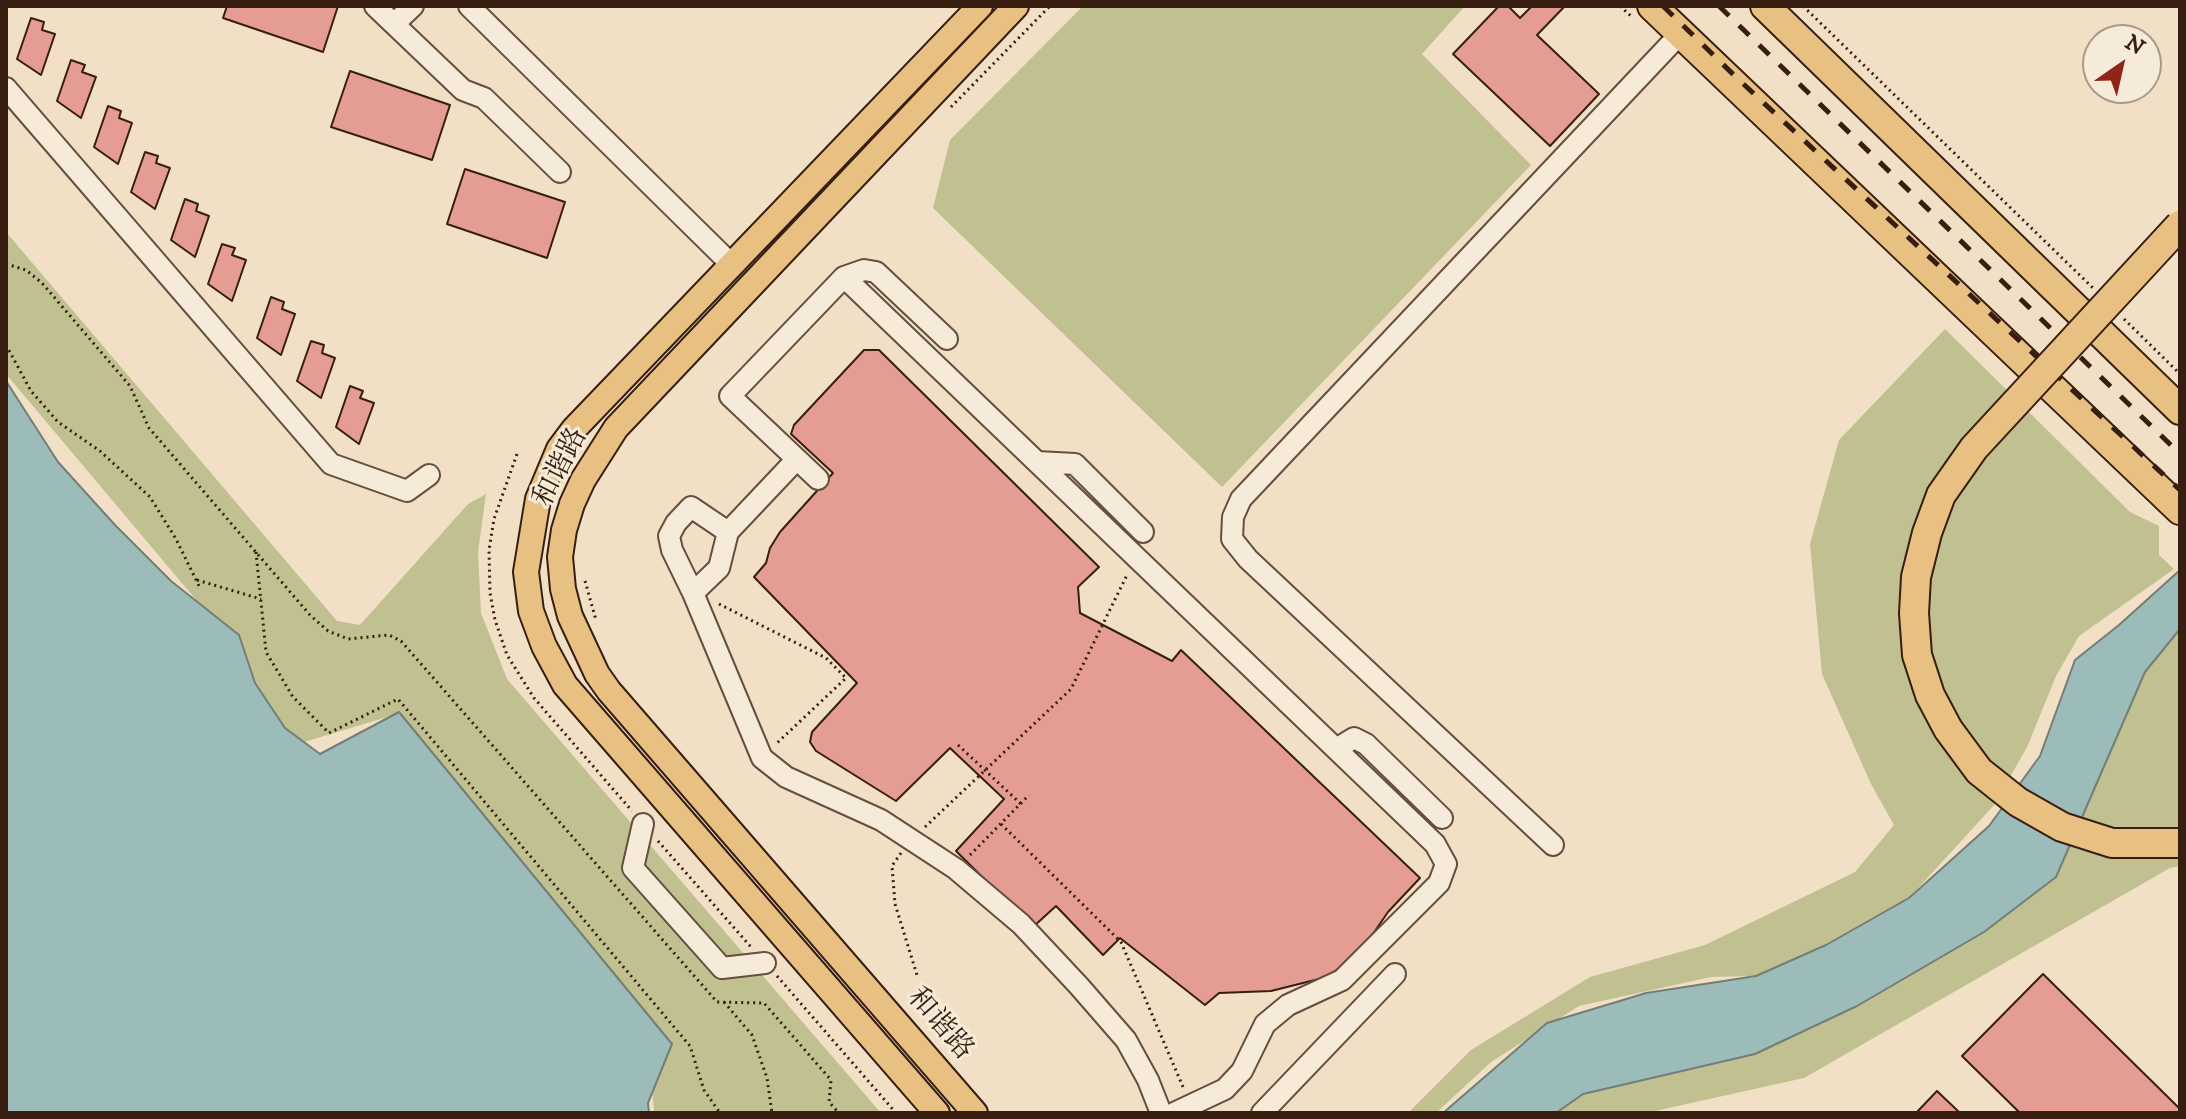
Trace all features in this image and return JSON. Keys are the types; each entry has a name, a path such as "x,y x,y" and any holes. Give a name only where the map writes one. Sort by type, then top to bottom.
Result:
{"highway":[{"path":"1652,6 2180,510"},
{"path":"1765,6 2180,410"},
{"path":"2180,225 1974,448 1941,495 1916,577 1914,613 1917,655 1930,695 1948,729 1979,771 2018,802 2062,827 2112,843 2180,843"},
{"path":"2180,245 1991,447 1962,490 1939,535 1928,586 1930,648 1943,693 1964,730 1997,766 2032,793 2070,812 2120,828 2180,826"}],"main road":[{"name":"和谐路","path":"937,1113 565,685 544,646 531,611 526,572 532,524 546,476 559,449 574,429 980,6"},
{"name":"和谐路","path":"975,1113 609,691 597,674 570,616 560,557 572,504 583,480 616,428 1016,6"}],"street":[{"path":"375,6 463,90 484,98 560,172"},
{"path":"394,24 413,6"},
{"path":"469,6 731,264"},
{"path":"1553,845 1248,559 1232,539 1233,517 1241,499 1680,34"},
{"path":"6,88 331,464 407,491 429,475"},
{"path":"818,479 730,396 844,277 864,270 876,272 947,339"},
{"path":"844,277 1435,844 1446,864 1439,883 1342,980 1288,1005 1265,1024 1242,1071 1225,1089 1182,1109"},
{"path":"693,593 719,568 728,532 797,459"},
{"path":"1037,462 1075,464 1143,532"},
{"path":"728,532 691,507 669,536 672,550 762,758 786,777 881,820 911,839 956,869 1021,924 1126,1040 1148,1080 1161,1113"},
{"path":"1336,749 1354,738 1366,744 1442,818"},
{"path":"643,824 633,868 722,968 765,963"},
{"path":"1262,1113 1395,974"}],"path":[{"path":"942,116 1050,6"},
{"path":"1803,6 2101,296"},
{"path":"6,264 26,270 42,283 130,386 149,428 310,615 328,631 348,639 389,635 401,641 717,1002 764,1003 831,1080 829,1102 839,1113"},
{"path":"2123,318 2180,374"},
{"path":"6,345 31,391 58,422 100,451 150,497 176,539 200,588"},
{"path":"256,552 266,652 293,697 329,733 398,699 690,1046 704,1090 720,1113"},
{"path":"917,975 895,904 892,866 911,839 1071,689 1136,557"},
{"path":"584,578 597,622"},
{"path":"197,580 261,599"},
{"path":"723,606 826,658 846,678 762,758"},
{"path":"958,745 1021,804"},
{"path":"963,862 1029,795"},
{"path":"1001,824 1121,942 1182,1109"},
{"path":"724,1002 757,1045 767,1078 772,1113"}],"shaded area":[{"path":"1083,6 1465,6 1422,54 1531,165 1222,487 933,208 950,140"},
{"path":"6,232 337,621 360,625 468,504 486,494 478,552 481,613 507,679 881,1113 654,1113 648,1033 394,715 294,745 223,632 6,374"},
{"path":"1945,329 2130,512 2159,526 2159,555 2174,569 2079,636 2056,676 2028,745 1995,804 1909,898 1826,945 1756,976 1711,977 1579,1006 1491,1062 1436,1113 1408,1113 1471,1050 1590,977 1705,945 1855,872 1894,825 1871,784 1822,674 1810,544 1839,440"},
{"path":"2180,631 2180,866 2170,868 1804,1078 1646,1113 1556,1113 1583,1094 1755,1054 1857,1006 1984,932 2056,877 2145,672"}],"water":[{"path":"6,381 58,462 115,525 171,581 239,635 255,683 285,728 320,754 399,712 672,1044 648,1103 649,1113 6,1113"},
{"path":"2180,570 2180,629 2145,672 2056,877 1984,932 1857,1006 1755,1054 1583,1094 1556,1113 1443,1113 1547,1023 1646,993 1756,976 1826,945 1909,898 1989,826 2040,756 2075,660"}],"building":[{"path":"227,6 338,6 323,52 223,18"},
{"path":"1499,6 1508,6 1520,18 1532,6 1565,6 1537,35 1599,94 1550,146 1453,54"},
{"path":"31,18 44,22 42,30 55,34 41,75 17,59"},
{"path":"71,60 85,65 82,72 96,77 81,118 57,101"},
{"path":"350,71 450,105 432,160 331,127"},
{"path":"108,106 121,111 119,118 132,123 118,164 94,147"},
{"path":"145,152 158,156 156,163 170,168 155,209 131,192"},
{"path":"465,169 565,202 547,258 447,224"},
{"path":"185,199 198,204 196,211 209,216 195,257 171,240"},
{"path":"222,244 235,248 232,255 246,260 232,301 208,284"},
{"path":"271,297 284,302 282,309 295,314 281,355 257,338"},
{"path":"311,341 324,345 322,353 335,358 321,398 297,381"},
{"path":"864,350 879,350 1099,567 1078,587 1080,613 1172,661 1181,650 1420,878 1388,912 1360,953 1327,977 1271,991 1219,993 1205,1005 1120,938 1103,955 1056,906 1033,927 956,851 1004,799 950,748 896,801 816,751 810,742 812,732 857,683 754,577 766,563 770,548 780,532 833,473 791,434 794,425"},
{"path":"350,386 363,391 360,398 374,403 359,444 336,427"},
{"path":"2043,974 2180,1109 2180,1113 2020,1113 1962,1056"},
{"path":"1937,1091 1960,1113 1916,1113"}],"railway":[{"path":"1663,6 2180,490"},
{"path":"1719,6 2180,454"}]}
